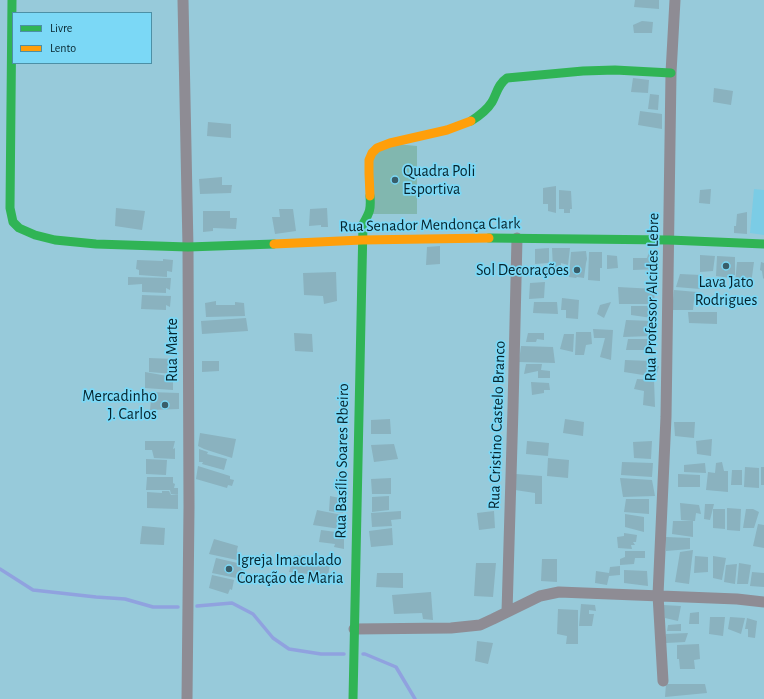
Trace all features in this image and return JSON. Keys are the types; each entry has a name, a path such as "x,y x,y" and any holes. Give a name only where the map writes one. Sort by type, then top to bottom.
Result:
{"street":[{"name":"Rua Senador Mendonça Clark","path":"12,0 10,208 13,222 19,228 34,235 55,240 96,244 188,247 362,240 517,238 669,240 764,244"},
{"name":"Rua Marte","path":"184,0 188,247 189,507 187,699"},
{"name":"Rua Professor Alcides Lebre","path":"663,681 658,595 666,417 671,73 675,0"},
{"name":"Rua Basílio Soares Rbeiro","path":"353,699 362,224 368,217 369,211 369,170 372,152 376,148 391,143 433,134 463,125 480,115 489,107 494,99 498,86 507,78 609,70 671,73"},
{"name":"Rua Cristino Castelo Branco","path":"507,612 517,238"},
{"path":"354,629 451,628 480,625 540,596 559,592 658,595 737,599 764,602"}],"shaded area":[{"path":"754,189 764,190 764,235 750,233"}],"green space":[{"name":"Quadra Poli Esportiva","path":"395,144 417,146 417,214 373,214 373,146"}],"building":[{"path":"635,0 659,0 659,9 634,7"},
{"path":"642,21 653,22 652,33 634,33 633,25"},
{"path":"633,78 649,80 648,93 631,92"},
{"path":"714,88 733,91 731,105 713,102"},
{"path":"650,94 659,95 658,110 648,109"},
{"path":"640,111 662,114 662,129 638,125"},
{"path":"208,122 231,124 231,138 207,136"},
{"path":"222,177 222,185 232,185 231,193 200,194 199,179"},
{"path":"556,186 556,213 548,211 548,204 543,204 543,188"},
{"path":"711,189 710,204 699,203 700,190"},
{"path":"559,190 571,191 572,209 570,209 570,213 564,213 564,209 559,209"},
{"path":"116,208 145,211 142,230 115,226"},
{"path":"327,208 328,227 321,227 321,225 309,226 310,209"},
{"path":"279,209 293,209 296,231 275,234 272,217 280,217"},
{"path":"203,211 230,211 230,218 237,218 236,229 213,228 213,231 203,232"},
{"path":"747,212 747,234 734,233 737,214"},
{"path":"440,246 440,264 426,265 427,247"},
{"path":"549,248 549,263 535,264 535,249"},
{"path":"552,248 570,248 568,265 561,263 561,268 553,269"},
{"name":"Sol Decorações","path":"586,251 587,259 584,278 569,277 571,252"},
{"path":"589,252 602,252 600,281 588,280"},
{"path":"649,252 659,252 659,269 633,270 633,258 647,258"},
{"path":"607,255 617,256 618,268 607,269"},
{"path":"700,255 715,256 713,271 700,272"},
{"name":"Lava Jato Rodrigues","path":"717,256 735,257 735,275 730,275 731,278 716,276"},
{"path":"163,259 173,260 172,272 167,271 167,277 139,275 139,270 136,269 137,260 163,261"},
{"path":"737,262 754,262 751,284 735,283"},
{"path":"761,262 764,263 764,279 762,271 760,270"},
{"path":"527,267 550,267 548,274 525,272"},
{"path":"336,272 337,301 324,304 323,296 304,295 303,273"},
{"path":"680,274 701,275 700,289 676,287"},
{"path":"128,277 171,278 170,290 166,288 166,293 142,292 142,284 128,285"},
{"path":"545,282 544,298 529,299 530,283"},
{"path":"618,287 655,289 654,304 619,304"},
{"path":"674,290 697,292 697,299 694,300 693,310 672,310"},
{"path":"142,295 171,296 170,307 166,305 166,310 141,309"},
{"path":"562,298 579,300 578,319 566,318 566,310 561,310"},
{"path":"216,301 216,305 235,305 235,302 244,303 245,316 206,317 205,303"},
{"path":"534,302 557,302 558,314 533,313"},
{"path":"611,302 604,318 597,314 600,305"},
{"path":"631,306 654,306 652,318 631,315"},
{"path":"688,312 717,312 717,324 689,323"},
{"path":"246,318 248,331 202,334 201,321"},
{"path":"626,320 653,321 652,336 623,337"},
{"path":"593,329 613,330 611,360 600,357 605,338 594,338"},
{"path":"576,332 591,332 592,344 586,345 584,355 575,355"},
{"path":"294,333 312,334 313,352 295,351"},
{"path":"528,333 544,333 544,340 537,339 536,342 526,342"},
{"path":"564,334 574,334 573,352 560,349"},
{"path":"628,339 652,339 652,350 626,350"},
{"path":"521,346 553,347 555,363 519,362"},
{"path":"149,358 174,359 174,374 149,372"},
{"path":"625,360 651,361 651,366 659,366 656,377 624,372"},
{"path":"202,361 219,361 219,371 202,372"},
{"path":"526,364 542,364 541,370 550,371 550,378 538,378 538,371 524,374"},
{"path":"145,372 173,377 173,390 145,388"},
{"path":"637,379 654,380 655,407 643,405 644,391 634,389"},
{"path":"531,382 549,383 550,390 544,390 544,393 532,395"},
{"name":"Mercadinho J. Carlos","path":"149,392 179,393 179,409 150,410 151,400 149,400"},
{"path":"390,419 391,434 371,434 371,420"},
{"path":"565,419 584,422 583,436 563,433"},
{"path":"674,422 695,422 694,438 675,436"},
{"path":"200,433 236,439 232,458 198,446"},
{"path":"712,439 711,456 697,454 696,441"},
{"path":"145,441 175,441 173,449 175,448 175,459 154,458 152,450 145,450"},
{"path":"527,441 549,443 548,456 526,454"},
{"path":"652,441 651,459 634,458 633,442"},
{"path":"394,444 398,459 374,462 371,445"},
{"path":"199,449 208,452 207,454 227,459 224,470 202,464 203,462 199,462"},
{"path":"548,458 569,460 568,478 547,476"},
{"path":"146,459 167,460 166,475 146,474"},
{"path":"622,462 653,463 652,477 621,475"},
{"path":"722,462 724,471 728,471 728,492 706,490 708,472 715,473 716,463"},
{"path":"705,463 706,473 684,472 684,465"},
{"path":"198,466 230,476 230,479 234,480 232,486 228,485 227,488 196,479"},
{"path":"745,467 759,468 759,488 744,487"},
{"path":"761,467 764,467 764,485 761,485"},
{"path":"732,470 742,470 742,485 731,485"},
{"path":"516,474 542,476 542,504 535,504 535,493 515,490"},
{"path":"678,474 700,475 700,487 678,487"},
{"path":"147,477 173,477 173,483 175,484 174,488 178,488 178,494 171,494 170,490 146,490"},
{"path":"391,478 391,494 372,494 371,479"},
{"path":"620,478 652,480 655,496 623,497"},
{"path":"162,491 169,491 171,495 178,494 178,509 147,508 147,492 162,493"},
{"path":"330,496 345,499 343,513 329,511"},
{"path":"389,496 389,510 372,512 372,497"},
{"path":"626,499 649,499 649,514 624,512"},
{"path":"680,503 699,505 701,514 696,513 695,521 681,520"},
{"path":"705,504 714,504 710,520 704,519"},
{"path":"727,508 741,509 740,531 727,530"},
{"path":"713,509 725,509 725,529 713,528"},
{"path":"746,509 753,509 759,512 754,528 743,528"},
{"path":"317,510 342,515 340,529 313,525"},
{"path":"401,511 401,519 391,520 392,526 372,527 371,513"},
{"path":"494,511 495,528 479,530 477,513"},
{"path":"625,514 644,517 644,532 625,527"},
{"path":"673,521 693,521 693,537 672,534"},
{"path":"758,524 764,525 764,548 753,546"},
{"path":"142,526 165,528 164,545 140,544"},
{"path":"392,528 393,545 371,547 369,531"},
{"path":"321,530 344,532 344,549 334,547 335,544 319,542"},
{"path":"624,533 637,535 636,542 633,542 635,545 631,545 632,549 618,548 617,537 624,536"},
{"path":"666,537 690,538 690,549 666,551"},
{"path":"214,539 238,546 237,560 209,554"},
{"path":"693,550 689,584 675,582 680,552"},
{"path":"625,551 645,551 645,558 635,558 634,564 620,565 620,559 625,557"},
{"path":"294,555 331,559 327,581 310,579 309,574 289,572"},
{"path":"695,556 708,557 708,572 694,573"},
{"path":"713,556 726,558 722,580 713,578"},
{"name":"Igreja Imaculado Coração de Maria","path":"216,558 246,565 241,579 212,573"},
{"path":"542,559 557,559 557,582 541,581"},
{"path":"476,563 496,563 493,597 474,596"},
{"path":"739,563 751,565 748,584 737,584"},
{"path":"737,564 735,584 724,582 726,565"},
{"path":"620,566 620,575 609,576 607,585 595,583 596,571 609,573 610,567"},
{"path":"624,570 647,571 648,586 624,583"},
{"path":"752,572 764,573 764,587 750,586"},
{"path":"377,573 403,573 403,588 376,587"},
{"path":"212,575 234,580 232,590 230,589 228,594 209,588"},
{"path":"431,592 433,620 423,619 422,613 394,614 392,595"},
{"path":"581,604 595,605 596,611 589,610 589,614 594,614 592,626 579,626"},
{"path":"663,605 681,606 678,621 665,618"},
{"path":"558,609 578,610 578,644 566,644 567,636 557,634"},
{"path":"699,612 699,624 689,624 690,613"},
{"path":"710,617 725,617 723,636 709,634"},
{"path":"730,617 745,618 741,634 728,629"},
{"path":"747,618 757,621 755,638 748,637 748,629 745,629"},
{"path":"681,624 681,631 667,631 668,625"},
{"path":"688,633 685,642 666,643 666,634"},
{"path":"477,641 493,643 488,664 475,661"},
{"path":"699,644 700,659 694,660 695,669 680,669 679,659 677,659 677,645"},
{"path":"666,684 705,684 707,693 665,697"}],"waterway":[{"path":"0,569 33,590 125,599 153,607 178,607"},
{"path":"197,606 232,603 253,614 273,638 289,649 321,654 344,654"},
{"path":"363,654 396,667 415,699"}],"traffic: fast":[{"path":"12,0 10,208 13,222 19,228 35,235 55,240 96,244 188,247 274,244"},
{"path":"471,121 488,108 500,86 507,78 583,71 615,70 671,73"},
{"path":"353,699 363,224 370,210 370,196"},
{"path":"489,238 669,240 764,244"}],"traffic: slow":[{"path":"370,196 369,160 372,153 377,148 390,143 447,130 471,121"},
{"path":"274,244 362,240 489,238"}],"place":[{"name":"Quadra Poli Esportiva","path":"395,180"},
{"name":"Lava Jato Rodrigues","path":"726,266"},
{"name":"Sol Decorações","path":"577,270"},
{"name":"Mercadinho J. Carlos","path":"165,405"},
{"name":"Igreja Imaculado Coração de Maria","path":"229,569"}]}
